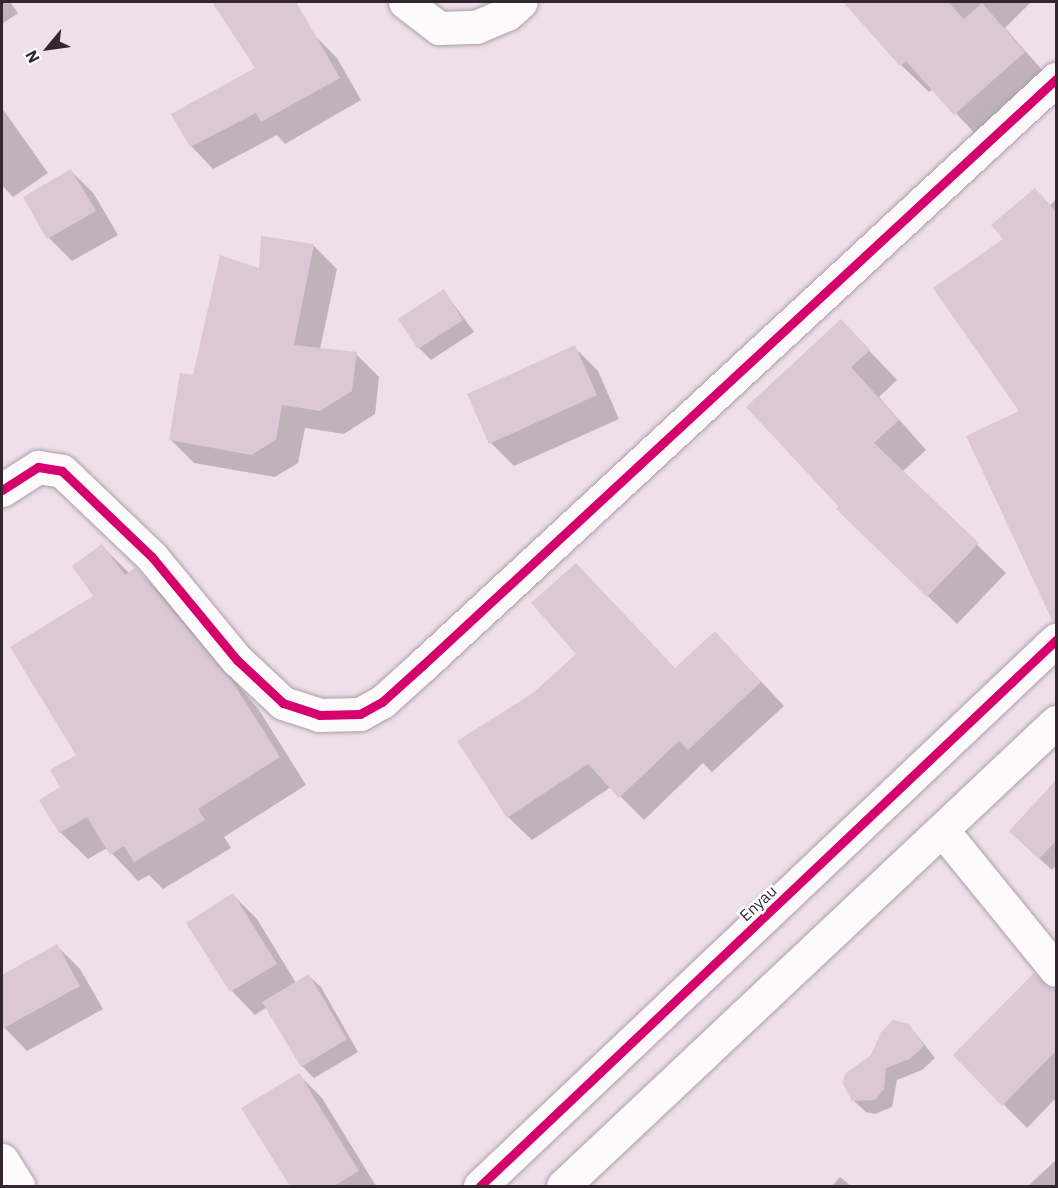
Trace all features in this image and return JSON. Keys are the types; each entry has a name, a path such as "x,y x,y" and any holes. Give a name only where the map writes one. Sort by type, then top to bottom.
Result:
{"street":[{"path":"405,2 439,27 476,27 507,14 522,2"},
{"path":"2,490 38,467 62,471 152,557 237,660 283,703 319,715 360,714 382,702 423,665 1056,79"},
{"name":"Enyau","path":"480,1186 1056,640"},
{"path":"563,1186 943,831 1056,722"},
{"path":"943,831 1056,970"},
{"path":"2,1160 18,1186"}],"building":[{"path":"212,2 296,2 340,78 261,122 256,113 190,147 171,114 255,68"},
{"path":"843,2 948,2 964,19 982,3 1025,52 954,115 906,61 900,66"},
{"path":"71,169 96,211 47,239 23,197"},
{"path":"1035,188 1056,212 1056,622 1053,622 966,436 1019,411 933,288 1003,239 991,225"},
{"path":"261,236 314,244 294,345 357,352 352,391 320,411 282,405 276,440 251,455 169,440 180,373 193,375 220,255 259,268"},
{"path":"444,289 463,320 418,349 398,319"},
{"path":"841,319 870,350 851,367 899,420 874,443 979,543 927,597 836,509 838,506 746,407"},
{"path":"575,345 597,395 489,444 467,394"},
{"path":"102,544 125,575 136,567 232,681 280,757 198,809 205,820 134,862 124,846 110,855 87,817 59,833 39,800 60,787 50,770 76,755 10,647 93,596 72,566"},
{"path":"576,563 675,668 715,631 761,682 688,750 679,741 619,798 588,764 507,818 457,741 533,693 576,654 531,603"},
{"path":"1056,780 1056,841 1039,859 1009,831"},
{"path":"233,893 277,964 230,992 186,923"},
{"path":"57,944 80,986 2,1029 2,975"},
{"path":"1034,973 1049,987 1056,988 1056,1051 1002,1106 953,1055"},
{"path":"309,974 347,1039 301,1067 262,1002"},
{"path":"893,1020 909,1024 924,1046 910,1059 886,1068 884,1089 875,1100 852,1101 842,1082 846,1073 871,1055 881,1032"},
{"path":"299,1073 359,1171 334,1186 290,1186 241,1108"}],"cycle path":[{"path":"2,490 38,467 62,471 152,557 237,660 283,703 319,715 360,714 382,702 423,665 1056,79"},
{"path":"480,1186 1056,640"}]}
